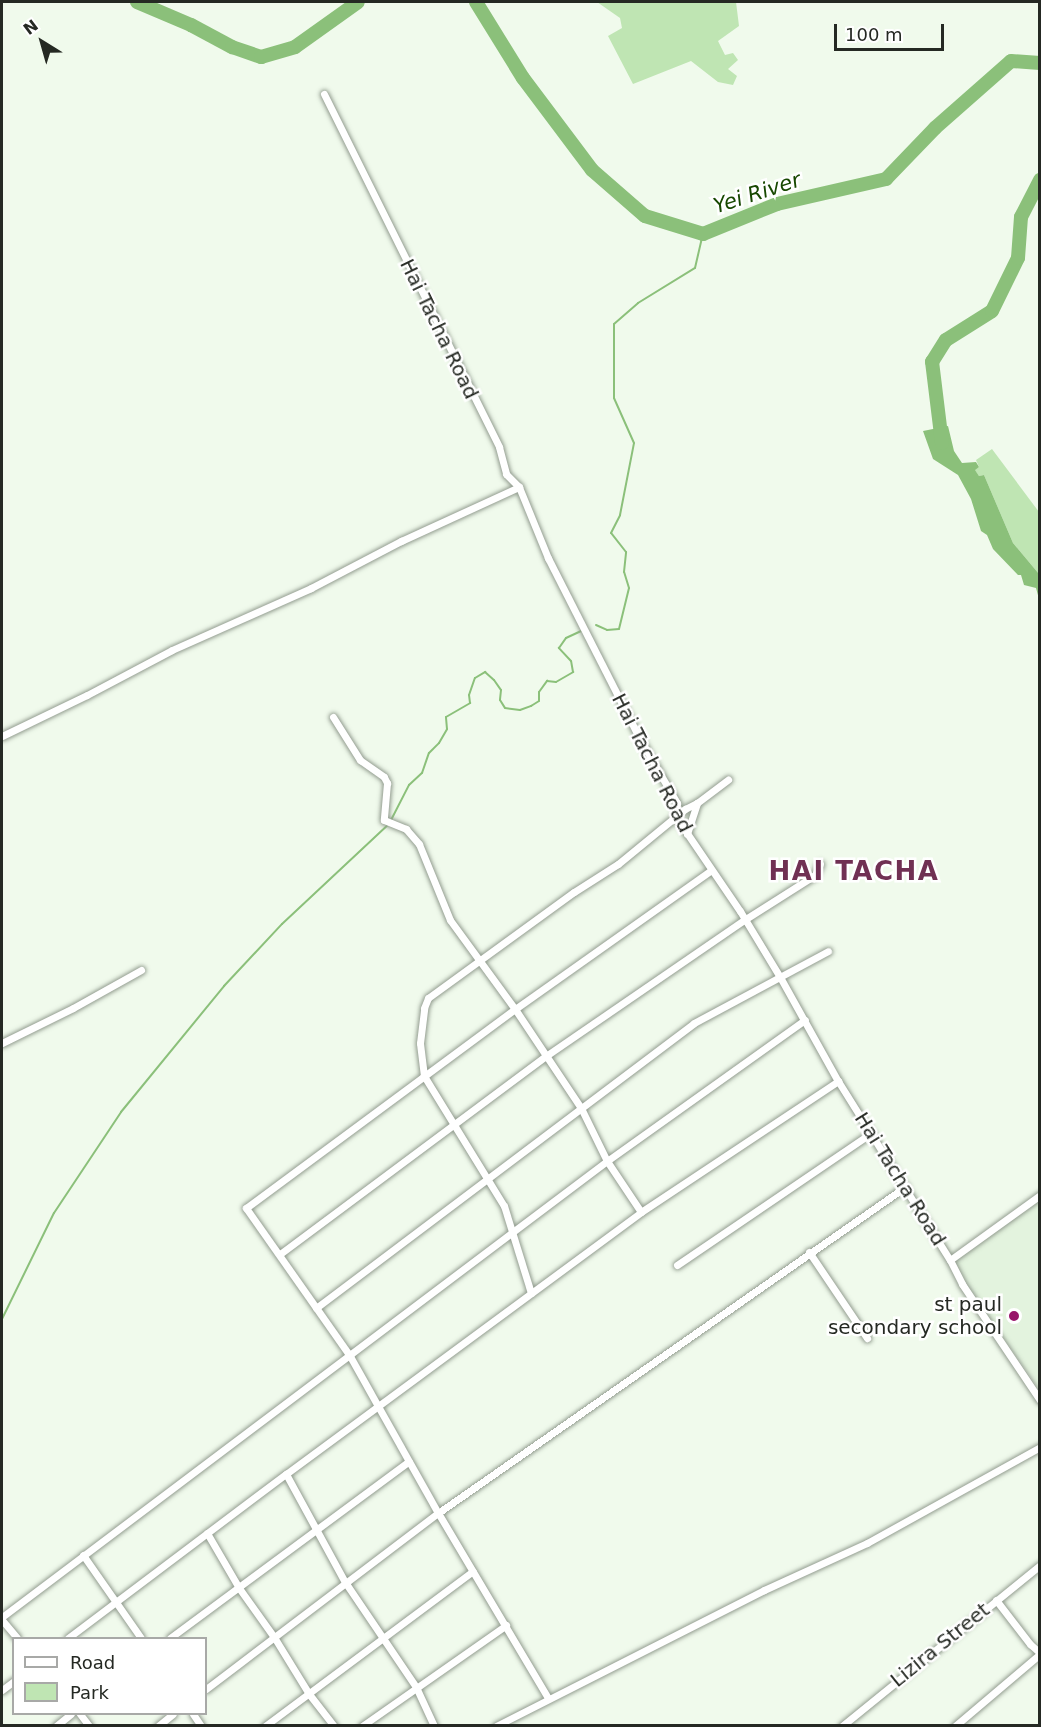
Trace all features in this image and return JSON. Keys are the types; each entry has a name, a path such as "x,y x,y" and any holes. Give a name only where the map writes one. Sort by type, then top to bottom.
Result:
{"street":[{"name":"Hai Tacha Road","path":"324,94 499,447 506,474 519,487 548,558 641,741 676,803 676,817 780,977 838,1081 951,1260 962,1284 1040,1400"},
{"path":"2,736 172,650 311,588 401,541 519,487"},
{"path":"333,717 360,760 384,777 387,783 384,820 406,830 419,844 450,920 581,1108 607,1161 641,1212"},
{"path":"531,1293 514,1232 504,1206 452,1126 424,1076 420,1024 428,998 574,892 618,864 685,809 728,780"},
{"path":"687,834 697,803"},
{"path":"280,1254 546,1056 744,920 815,875 820,864"},
{"path":"548,1698 438,1512 350,1356 246,1208 514,1009 711,870"},
{"path":"316,1308 694,1023 828,951"},
{"path":"2,1043 73,1008 141,970"},
{"path":"16,1637 2,1619 82,1555 607,1161 805,1020"},
{"path":"69,1637 641,1212 838,1081"},
{"path":"677,1265 871,1133"},
{"path":"207,1688 438,1512 905,1187"},
{"path":"951,1260 1040,1195"},
{"path":"809,1252 867,1338"},
{"path":"496,1725 764,1590 867,1543 1040,1448"},
{"path":"171,1637 409,1461"},
{"path":"286,1474 345,1582 416,1687 434,1725"},
{"path":"207,1533 239,1588 274,1637 309,1694 334,1725"},
{"path":"82,1555 140,1637"},
{"name":"Lizira Street","path":"842,1725 1040,1565"},
{"path":"266,1725 385,1639 473,1571"},
{"path":"955,1725 1040,1654 1029,1644 996,1600"},
{"path":"362,1725 506,1625"},
{"path":"56,1725 68,1715"},
{"path":"158,1725 170,1715"}],"shaded area":[{"path":"948,426 954,451 962,463 976,462 979,467 975,470 979,476 984,475 1013,543 1039,574 1039,599 1036,588 1024,585 1021,575 1018,575 993,549 987,535 981,531 971,499 958,475 933,459 923,431"},
{"name":"st paul secondary school","path":"1039,1202 1039,1389 971,1291 953,1259"}],"green space":[{"path":"597,2 736,2 739,26 718,41 725,55 733,53 738,60 728,69 737,76 733,85 718,82 691,61 633,84 608,36 622,28 620,18"},
{"path":"992,449 1039,512 1039,574 1013,543 984,475 979,476 974,469 979,467 976,460"}],"waterway":[{"name":"Yei River","path":"137,2 191,25 232,47 261,57 295,47 358,2"},
{"name":"Yei River","path":"476,2 523,78 592,170 645,216 703,234 777,204 886,179 935,128 1011,61 1040,63"},
{"name":"Yei River","path":"942,443 932,362 946,340 992,311 1018,258 1021,217 1040,180"},
{"path":"596,625 607,630 619,629 629,588 624,572 626,552 611,533 620,515 634,443 614,398 614,324 638,303 695,268 703,234"},
{"path":"2,1319 54,1213 121,1112 224,986 282,924 389,824 409,785 422,773 429,753 439,743 447,729 446,717 470,703 469,695 475,678 485,672 494,680 501,690 500,700 505,708 520,710 531,706 539,701 539,692 547,681 556,682 573,672 571,661 559,648 566,638 583,630"}],"place":[{"name":"st paul secondary school","path":"1014,1316"}],"district":[{"name":"HAI TACHA","path":"854,872"}]}
